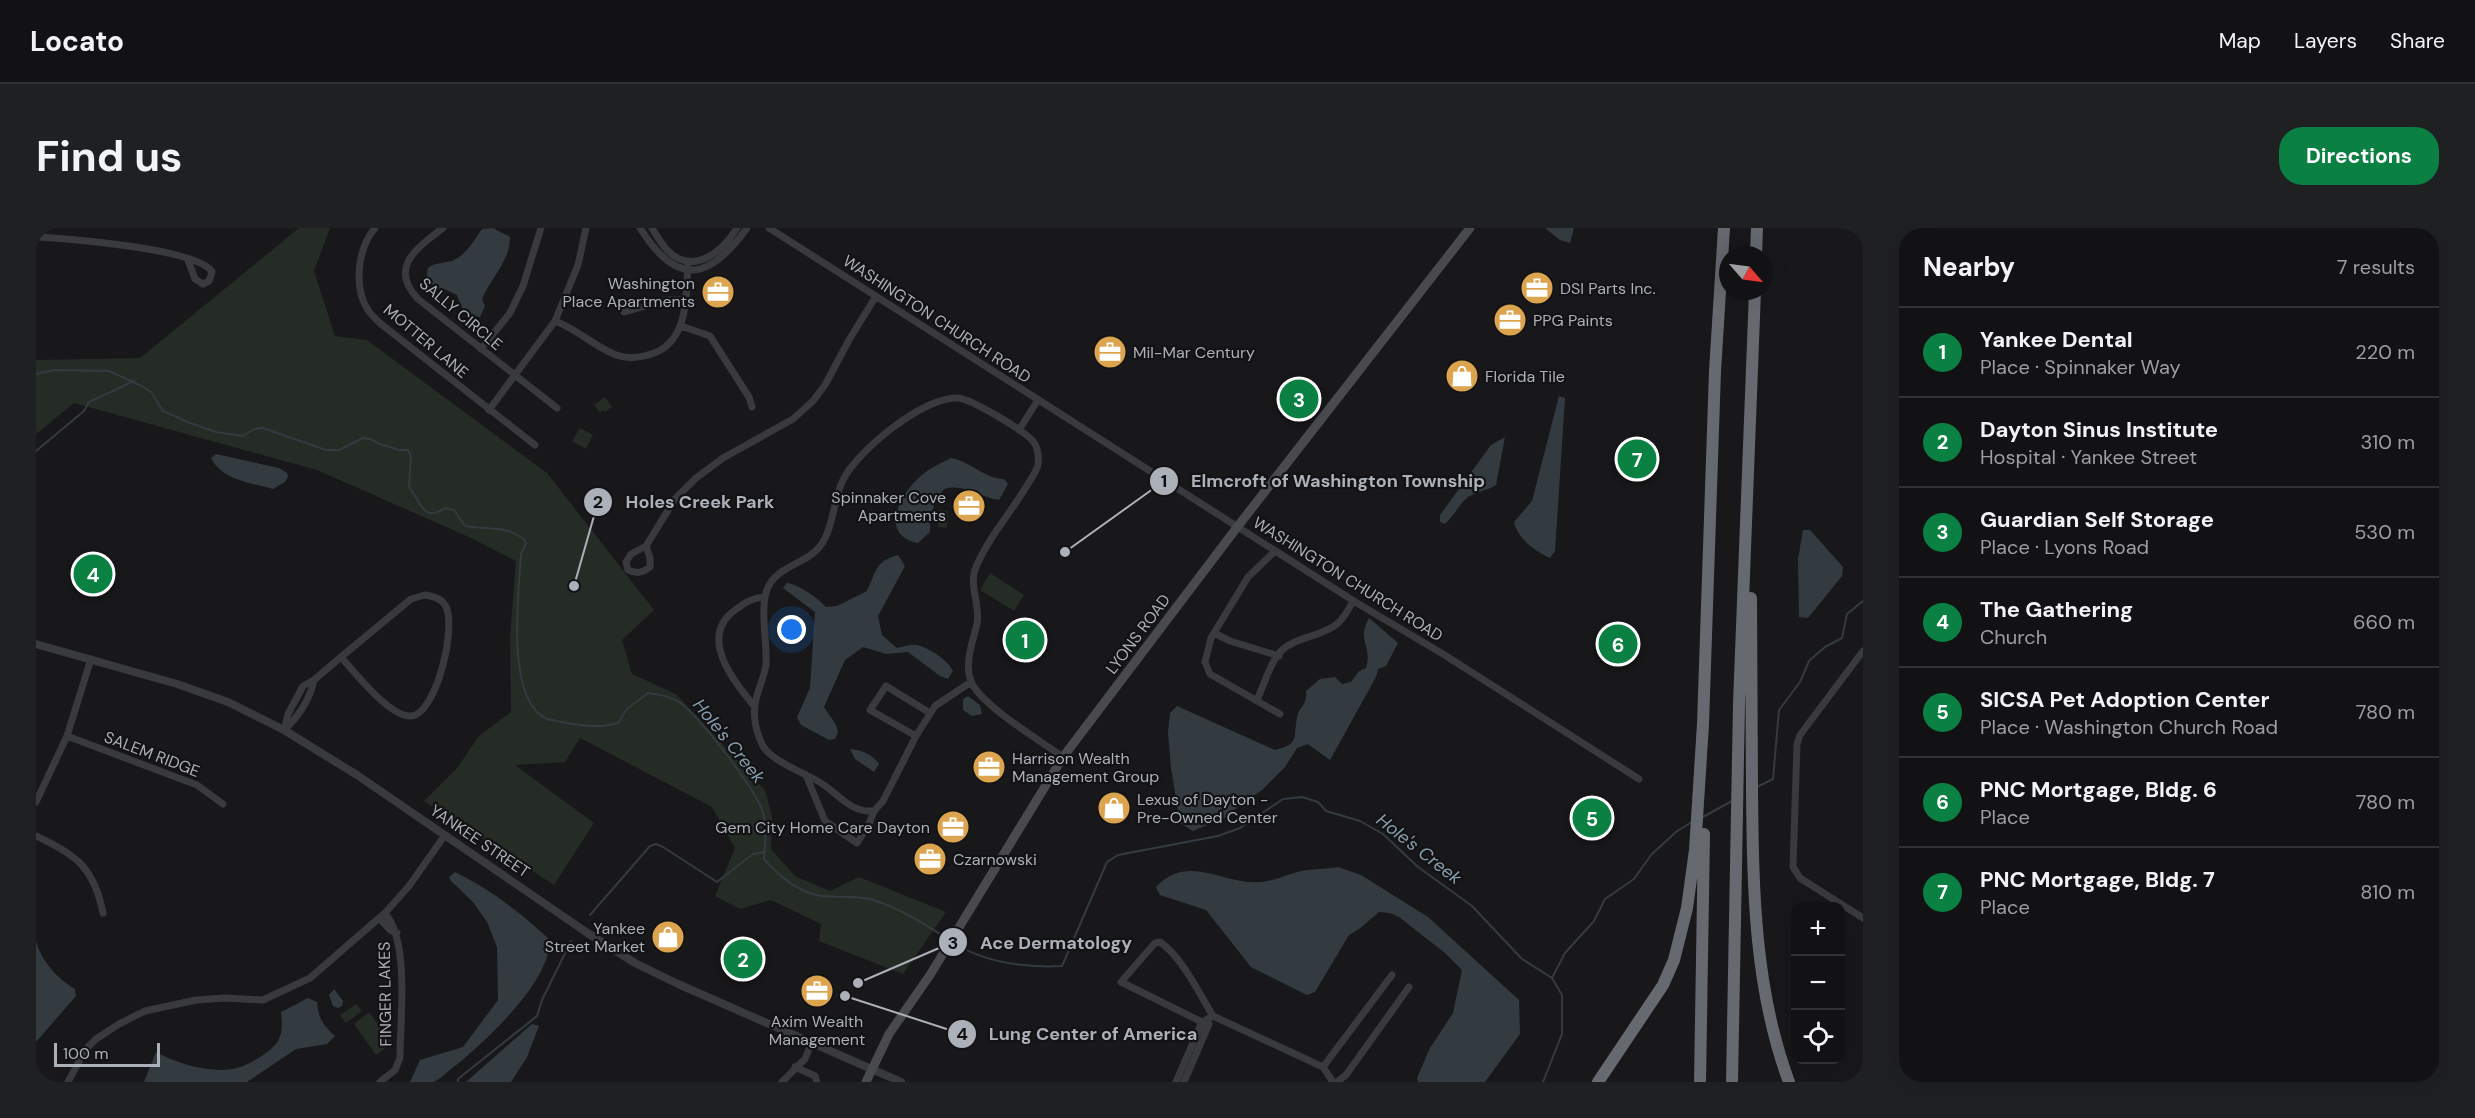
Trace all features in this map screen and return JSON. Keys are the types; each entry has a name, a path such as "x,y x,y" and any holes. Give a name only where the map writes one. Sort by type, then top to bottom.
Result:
{"highway":[{"path":"1598,1082 1658,994 1674,960 1682,932 1695,850 1715,372 1724,228"},
{"path":"1756,246 1757,228"},
{"path":"1732,1082 1739,704 1755,300"},
{"path":"1750,456 1754,892 1758,941 1769,1012 1789,1082"},
{"path":"1700,1082 1704,811 1702,724"}],"main road":[{"name":"LYONS ROAD","path":"866,1082 889,1034 930,975 1063,757 1470,228"}],"street":[{"path":"62,238 63,228"},
{"name":"MOTTER LANE","path":"375,228 363,249 359,269 367,309 381,324 535,444"},
{"name":"SALLY CIRCLE","path":"443,228 413,251 405,275 407,287 557,408"},
{"path":"482,349 510,313 523,286 541,228"},
{"path":"489,410 555,321 578,266 586,228"},
{"path":"640,228 657,253 667,261 688,270 707,267 718,262 727,255 747,228"},
{"path":"652,228 670,253 688,261 713,256 730,239 737,228"},
{"name":"WASHINGTON CHURCH ROAD","path":"769,228 1239,526 1353,601 1443,654 1639,779"},
{"path":"36,237 62,238 146,249 182,256 188,260"},
{"path":"555,321 616,355 636,358 656,353 670,342 681,326 686,300 688,261"},
{"path":"646,546 675,500 696,478 723,458 793,419 813,401 825,385 876,296"},
{"path":"624,312 667,300 686,300"},
{"path":"681,326 710,336 749,397 752,407"},
{"path":"874,811 851,807 822,783 764,749 756,728 754,706 766,666 765,597 771,582 813,553 822,543 843,479 854,464 902,419 931,404 957,398 971,401 1035,442 1038,467 990,539 974,571 978,621 970,655 971,682 988,703 1063,757"},
{"path":"1019,430 1038,400"},
{"path":"1275,551 1248,577 1214,633 1208,648 1206,668 1210,674 1280,714"},
{"path":"284,730 296,718 312,689 314,680 341,657 411,599 425,595 432,596 442,602 448,610 449,623 443,667 425,705 417,714 410,716 403,714 382,701 341,657"},
{"path":"754,706 727,669 721,653 719,627 724,618 751,599 765,597"},
{"path":"1257,700 1283,650 1305,638 1327,631 1339,623 1353,601"},
{"path":"1214,633 1230,641 1279,656"},
{"name":"YANKEE STREET","path":"36,644 177,684 228,702 284,730 357,775 635,963 901,1082"},
{"path":"1863,651 1800,735 1797,744 1793,867 1806,882 1863,918"},
{"path":"36,802 68,736 91,660"},
{"path":"806,775 825,820 857,843 874,811 883,801 930,713 935,706 971,682"},
{"path":"916,736 870,710 886,686 930,713"},
{"name":"SALEM RIDGE","path":"68,736 197,785 223,804"},
{"path":"68,1082 85,1050 96,1039 128,1019 162,1006 196,1000 225,998 263,1000 310,978 382,915 409,886 445,835"},
{"path":"36,836 68,852 83,865 96,885 103,913"},
{"name":"FINGER LAKES","path":"381,1082 395,1070 399,1058 400,957 397,933 392,922 382,915"},
{"path":"1205,1024 1121,982 1155,943 1160,942 1166,946 1191,978 1213,1016 1323,1067 1335,1082 1346,1075 1409,987"},
{"path":"1323,1067 1392,975"},
{"path":"1176,1082 1205,1024 1213,1016"},
{"path":"1184,1082 1205,1024"},
{"path":"782,1082 795,1066 805,1059 812,1042"},
{"path":"795,1066 815,1076 817,1082"}],"shaded area":[{"path":"299,228 330,228 314,271 335,336 367,340 547,473 654,610 622,640 632,674 676,694 765,790 772,816 771,849 795,876 830,891 859,877 946,912 903,974 819,941 821,924 771,900 740,909 715,896 735,848 712,807 580,738 565,762 515,765 594,823 554,885 424,801 457,768 479,736 511,712 510,637 516,561 471,538 317,470 74,403 36,434 36,360 140,358"},
{"path":"493,228 510,237 507,254 482,299 485,306 480,317 470,315 464,311 457,295 447,290 431,287 426,280 428,268 456,259 467,250 482,229"},
{"path":"1545,228 1574,228 1570,243 1560,240"},
{"path":"1559,396 1565,398 1555,551 1550,558 1528,544 1519,534 1514,522 1532,501"},
{"path":"605,397 612,407 600,413 594,405"},
{"path":"580,428 593,435 586,449 572,441"},
{"path":"1505,437 1496,485 1468,497 1445,524 1440,522 1440,515 1491,445"},
{"path":"216,454 279,468 287,473 288,477 285,482 273,489 247,482 222,471 211,458"},
{"path":"951,458 990,476 1004,479 1008,484 999,500 965,489 944,489 933,509 930,532 918,543 906,538 898,531 896,522 901,502 914,482 932,468"},
{"path":"939,510 948,511 947,528 938,527"},
{"path":"1803,530 1810,530 1843,567 1842,576 1808,618 1799,617 1798,559"},
{"path":"898,555 905,566 878,616 882,635 897,648 915,645 927,649 943,659 953,671 948,679 940,676 908,652 886,654 863,647 845,660 824,707 838,732 835,739 829,740 801,725 797,717 810,688 815,612 783,588 787,583 792,584 808,592 826,607 837,606 867,591 880,564"},
{"path":"990,573 1024,595 1014,611 980,590"},
{"path":"1369,618 1398,643 1386,666 1378,669 1376,677 1330,760 1308,744 1297,748 1285,767 1261,791 1243,802 1228,816 1193,831 1180,823 1171,768 1168,733 1170,713 1177,706 1275,750 1283,748 1292,743 1294,739 1298,714 1305,701 1306,691 1320,679 1335,677 1342,684 1351,682 1359,671 1366,668 1368,654 1364,632"},
{"path":"968,696 980,705 982,714 972,716 963,710 963,699"},
{"path":"850,749 866,753 873,758 879,764 874,772 855,759"},
{"path":"1338,867 1361,875 1428,917 1519,1000 1520,1034 1485,1082 1418,1082 1417,1078 1430,1048 1453,1013 1462,970 1445,953 1399,917 1379,912 1349,935 1315,992 1307,995 1251,967 1206,910 1160,895 1156,887 1168,877 1181,872 1194,871 1234,880 1261,882 1301,871"},
{"path":"455,872 505,902 550,940 547,956 540,974 528,992 483,1042 436,1081 410,1082 420,1060 463,1047 498,1000 497,947 487,922 473,902 450,880 449,877"},
{"path":"36,940 46,962 62,980 75,989 76,996 36,1042"},
{"path":"334,989 343,1001 342,1006 338,1008 333,1006 329,995"},
{"path":"308,998 317,1002 322,1021 335,1036 327,1044 296,1049 247,1082 144,1082 156,1052 184,1064 204,1069 233,1069 252,1062 272,1048 279,1039 282,1029 281,1012"},
{"path":"356,1004 362,1011 346,1023 340,1015"},
{"path":"369,1012 392,1043 376,1055 354,1024"},
{"path":"532,1024 539,1026 527,1057 511,1082 466,1082"}],"waterway":[{"name":"Hole's Creek","path":"36,374 54,370 109,371 151,392 163,411 216,432 243,436 255,429 263,428 326,450 339,450 363,438 399,450 408,450 411,456 409,487 419,504 427,512 438,512 445,508 454,510 465,526 503,530 524,539 526,543 521,554 517,617 519,666 524,688 532,706 545,718 580,725 605,726 618,723 627,709 648,693 679,702 712,736 759,803 764,818 764,859 776,872 797,887 813,894 860,898 883,903 912,917 948,939"},
{"path":"36,451 84,411 89,402 134,381"},
{"path":"1755,788 1773,779 1779,710 1800,682 1809,661 1825,647 1842,638 1847,614 1863,601"},
{"name":"Hole's Creek","path":"952,942 978,955 1005,963 1062,966 1107,862 1118,855 1218,836 1240,828 1283,799 1302,797 1318,802 1326,811 1360,821 1383,834 1418,867 1472,906 1522,959 1552,978 1562,995 1562,1034 1543,1082"},
{"path":"1703,817 1732,801"},
{"path":"1552,978 1565,953 1594,921 1605,899 1634,879 1651,855 1677,831 1692,822"},
{"path":"590,915 650,846 656,844 663,847 717,882 753,854 764,852"},
{"path":"458,1082 458,1079 537,1016 542,1000 571,941"},
{"path":"550,943 567,947"}],"place":[{"name":"DSI Parts Inc.","path":"1537,288"},
{"name":"Washington Place Apartments","path":"718,292"},
{"name":"PPG Paints","path":"1510,320"},
{"name":"Mil-Mar Century","path":"1110,352"},
{"name":"Florida Tile","path":"1462,376"},
{"name":"Guardian Self Storage","path":"1299,399"},
{"name":"PNC Mortgage, Bldg. 7","path":"1637,459"},
{"name":"Spinnaker Cove Apartments","path":"969,506"},
{"name":"Elmcroft of Washington Township","path":"1065,552"},
{"name":"The Gathering","path":"93,574"},
{"name":"Holes Creek Park","path":"574,586"},
{"name":"Yankee Dental","path":"1025,640"},
{"name":"PNC Mortgage, Bldg. 6","path":"1618,644"},
{"name":"Harrison Wealth Management Group","path":"989,767"},
{"name":"Lexus of Dayton - Pre-Owned Center","path":"1114,808"},
{"name":"SICSA Pet Adoption Center","path":"1592,818"},
{"name":"Gem City Home Care Dayton","path":"953,827"},
{"name":"Czarnowski","path":"930,859"},
{"name":"Yankee Street Market","path":"668,937"},
{"name":"Dayton Sinus Institute","path":"743,959"},
{"name":"Ace Dermatology","path":"858,983"},
{"name":"Axim Wealth Management","path":"817,991"},
{"name":"Lung Center of America","path":"845,996"}]}
